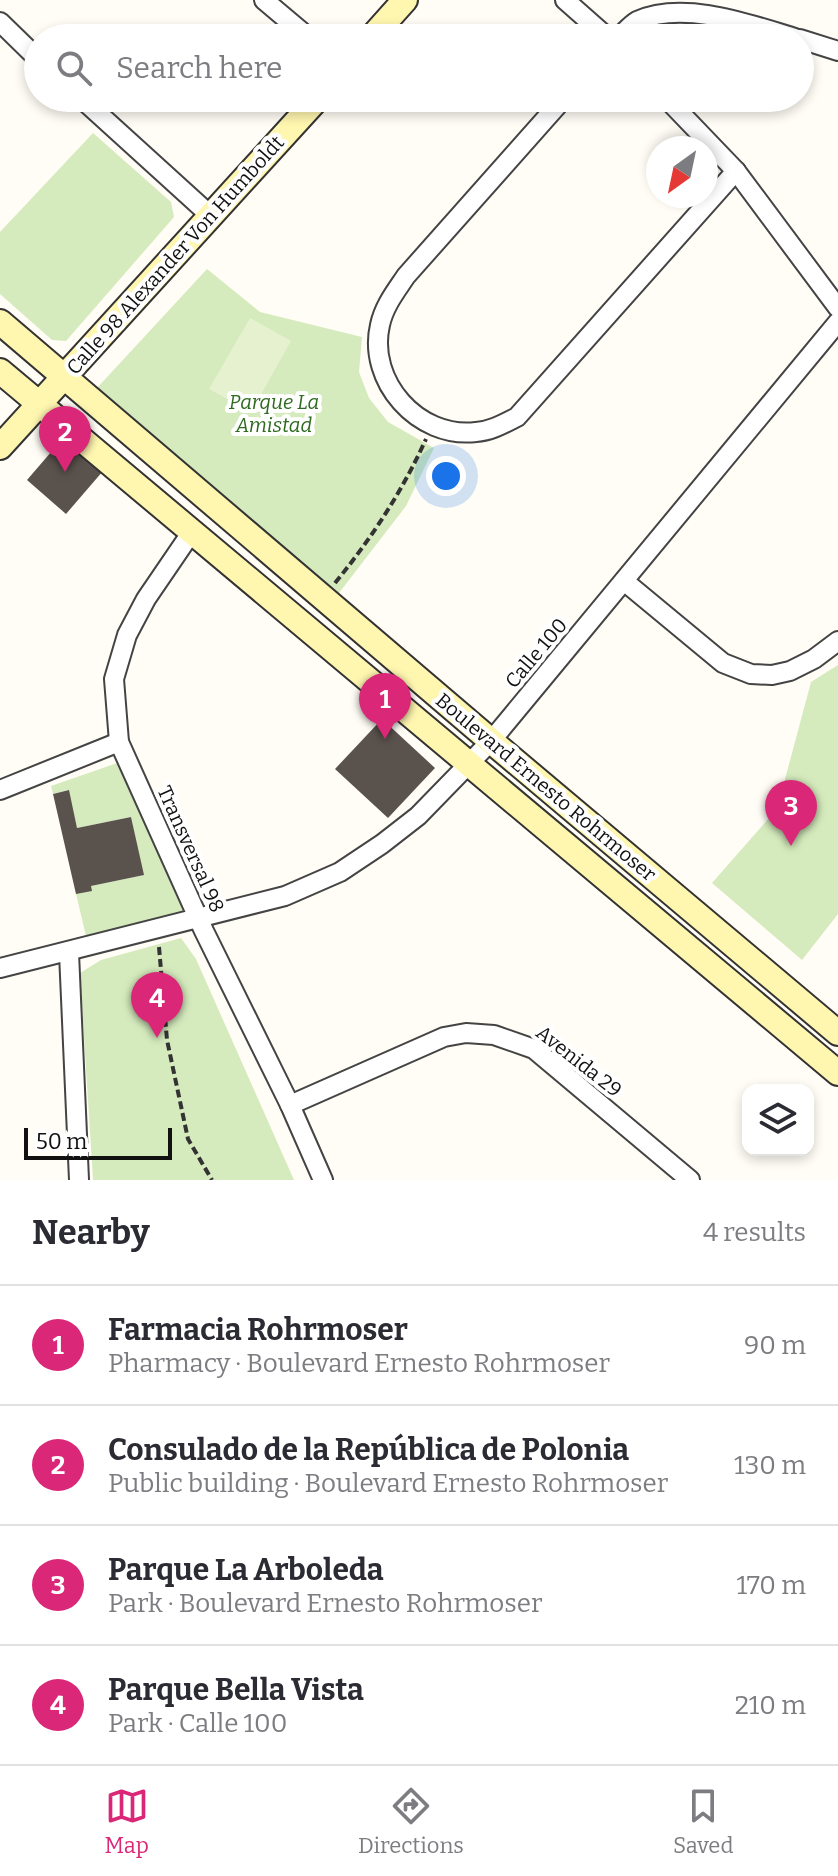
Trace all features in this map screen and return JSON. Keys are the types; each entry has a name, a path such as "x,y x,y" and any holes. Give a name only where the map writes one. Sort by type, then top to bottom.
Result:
{"main road":[{"path":"384,24 405,0"},
{"name":"Calle 98 Alexander Von Humboldt","path":"0,447 306,112"},
{"name":"Boulevard Ernesto Rohrmoser","path":"0,322 838,1033"},
{"name":"Boulevard Ernesto Rohrmoser","path":"0,371 838,1073"}],"street":[{"path":"264,0 292,24"},
{"path":"565,0 592,24"},
{"path":"634,24 666,11 716,14 749,24"},
{"path":"0,22 24,45"},
{"path":"814,44 838,51"},
{"path":"96,112 212,217"},
{"path":"552,112 406,276 389,301 380,324 378,347 383,376 408,411 432,426 451,432 474,433 493,429 517,417 736,171"},
{"path":"679,112 736,171 838,308"},
{"name":"Calle 100","path":"0,968 285,896 340,872 382,844 418,816 491,741 838,322"},
{"name":"Transversal 98","path":"191,533 146,599 127,635 114,679 119,742 197,916 290,1105 323,1180"},
{"path":"624,581 723,663 751,674 772,675 790,671 814,659 838,641"},
{"path":"0,790 119,742"},
{"path":"69,953 79,1180"},
{"name":"Avenida 29","path":"290,1105 444,1037 466,1033 494,1035 534,1049 690,1180"}],"path":[{"path":"324,597 365,546 393,503 432,426"},
{"path":"170,941 159,944 167,1040 188,1139 212,1180"}],"green space":[{"path":"93,133 171,202 174,217 66,341 52,340 0,294 0,232"},
{"name":"Parque La Amistad","path":"207,269 260,312 362,337 359,372 369,398 388,422 434,448 406,506 339,593 96,389"},
{"path":"250,318 291,341 251,412 209,389"},
{"path":"838,665 838,914 802,960 712,883 777,809 811,682"},
{"path":"123,761 188,912 86,936 76,894 91,886 143,875 131,817 77,828 68,790 53,794 51,786"},
{"path":"181,938 196,959 294,1180 93,1180 80,973 101,960"}],"building":[{"path":"64,437 103,471 66,514 27,480"},
{"path":"382,719 435,768 388,818 335,769"},
{"path":"69,790 77,828 131,817 144,875 91,886 92,891 76,894 53,794"}],"place":[{"name":"Consulado de la República de Polonia","path":"65,472"},
{"name":"Farmacia Rohrmoser","path":"385,739"},
{"name":"Parque La Arboleda","path":"791,846"},
{"name":"Parque Bella Vista","path":"157,1038"}]}
